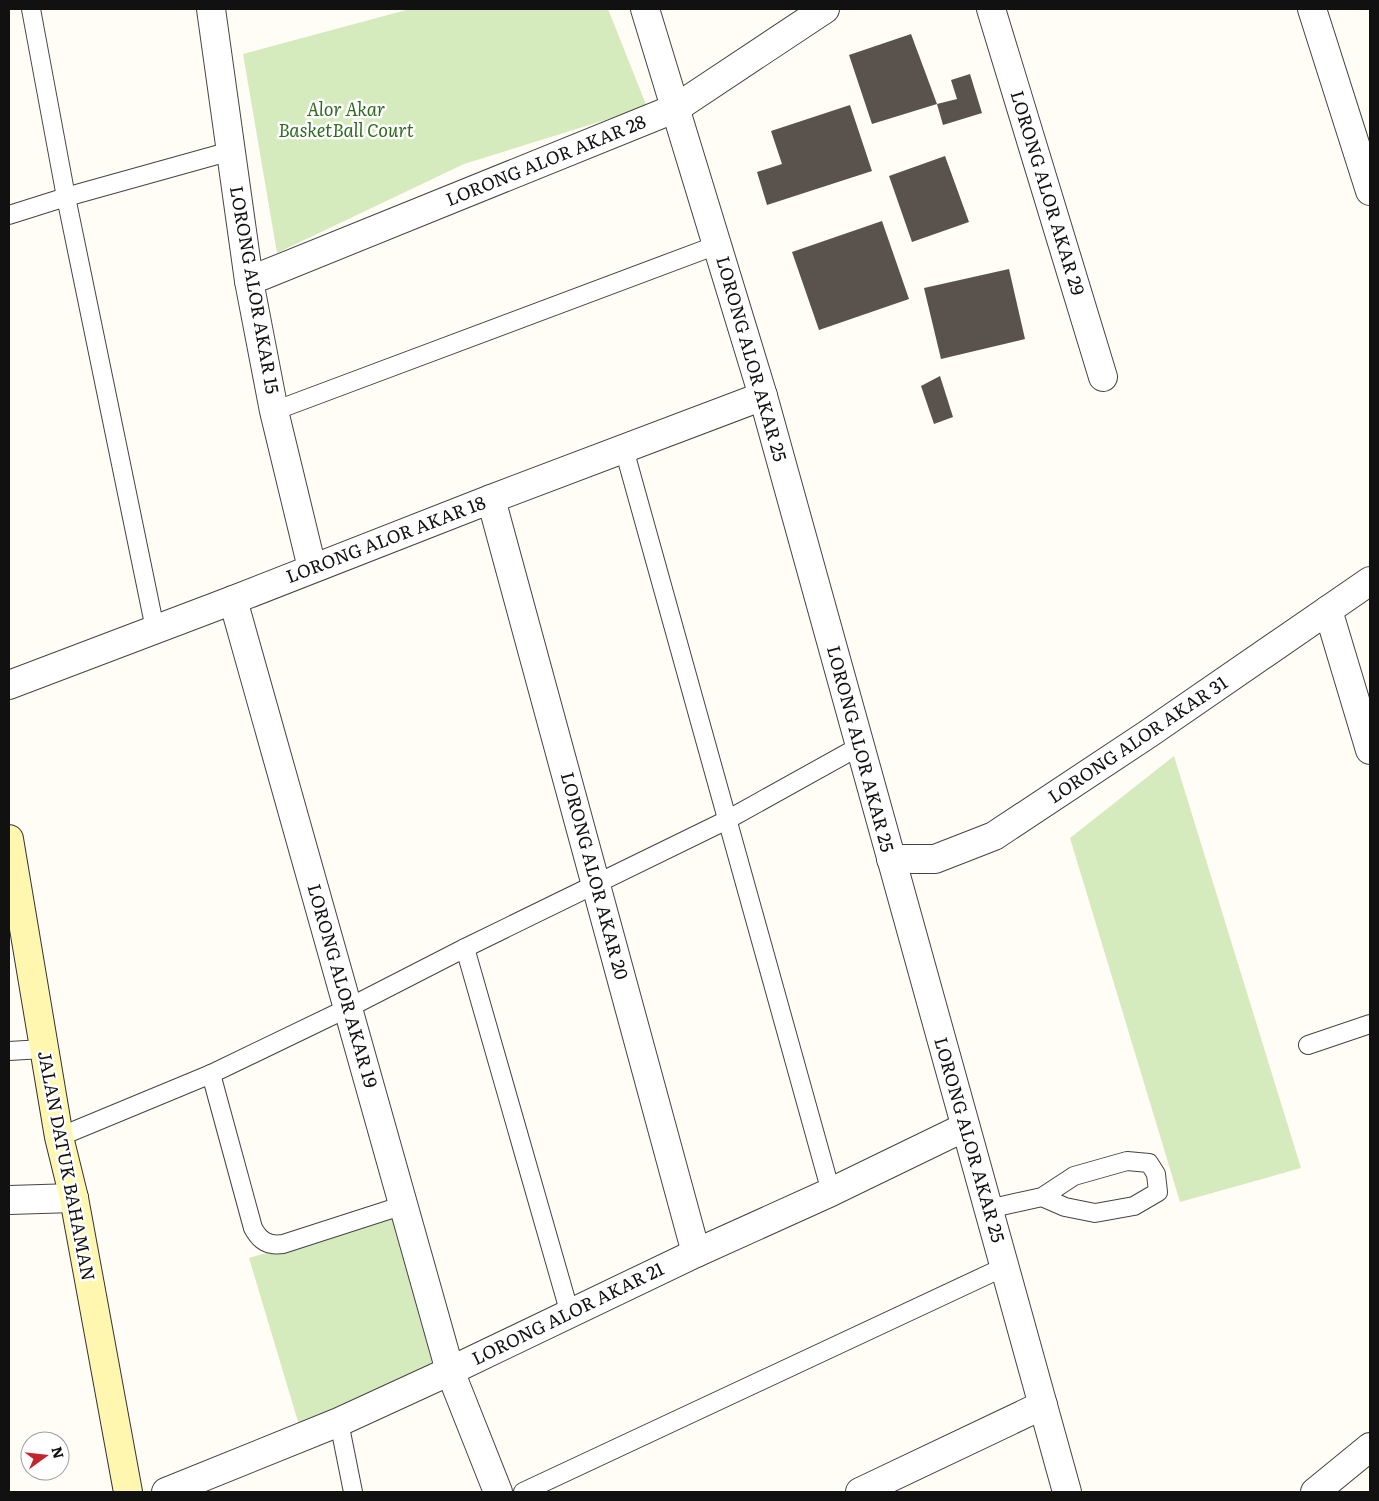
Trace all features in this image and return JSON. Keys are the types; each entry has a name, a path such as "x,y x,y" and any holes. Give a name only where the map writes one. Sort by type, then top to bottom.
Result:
{"street":[{"name":"LORONG ALOR AKAR 15","path":"211,9 249,280 274,410 312,568"},
{"name":"LORONG ALOR AKAR 25","path":"646,9 763,396 1067,1492"},
{"name":"LORONG ALOR AKAR 28","path":"249,280 676,108 825,9"},
{"name":"LORONG ALOR AKAR 29","path":"991,9 1103,377"},
{"path":"1312,9 1370,191"},
{"name":"LORONG ALOR AKAR 18","path":"9,685 763,396"},
{"name":"LORONG ALOR AKAR 20","path":"492,499 696,1253"},
{"name":"LORONG ALOR AKAR 31","path":"890,859 935,859 994,836 1148,734 1370,581"},
{"name":"LORONG ALOR AKAR 19","path":"234,600 450,1371 498,1492"},
{"path":"1328,610 1370,750"},
{"name":"JALAN DATUK BAHAMAN","path":"9,840 59,1137 74,1198 128,1492"},
{"name":"LORONG ALOR AKAR 21","path":"182,1490 339,1422 450,1371 965,1127"},
{"path":"9,1200 74,1198"},
{"path":"860,1492 1043,1405"},
{"path":"1315,1492 1370,1447"}],"lane":[{"path":"31,9 66,197 155,629"},
{"path":"9,215 66,197 231,151"},
{"path":"274,410 717,245"},
{"path":"624,449 831,1192"},
{"path":"59,1137 211,1074 348,1008 465,948 727,820 860,746"},
{"path":"465,948 570,1314"},
{"path":"1308,1045 1370,1024"},
{"path":"9,1051 43,1049"},
{"path":"211,1074 253,1228 265,1242 273,1245 282,1244 404,1205"},
{"path":"988,1209 1042,1197 1074,1176 1127,1161 1149,1163 1156,1174 1158,1192 1134,1206 1095,1213 1065,1207 1042,1197"},
{"path":"524,1492 1004,1267"},
{"path":"339,1422 352,1492"}],"green space":[{"name":"Alor Akar BasketBall Court","path":"410,9 608,9 647,107 464,164 277,253 243,54"},
{"path":"1174,756 1301,1168 1180,1202 1070,838"},
{"path":"398,1215 437,1362 299,1425 249,1258"}],"building":[{"path":"911,34 937,104 872,124 849,55"},
{"path":"970,74 982,113 943,125 937,104 957,99 951,80"},
{"path":"850,105 872,171 767,205 757,172 782,164 771,131"},
{"path":"945,156 969,222 912,242 889,176"},
{"path":"882,221 909,299 819,330 792,252"},
{"path":"1009,269 1025,339 941,359 924,288"},
{"path":"940,376 953,417 934,424 921,386"}]}
